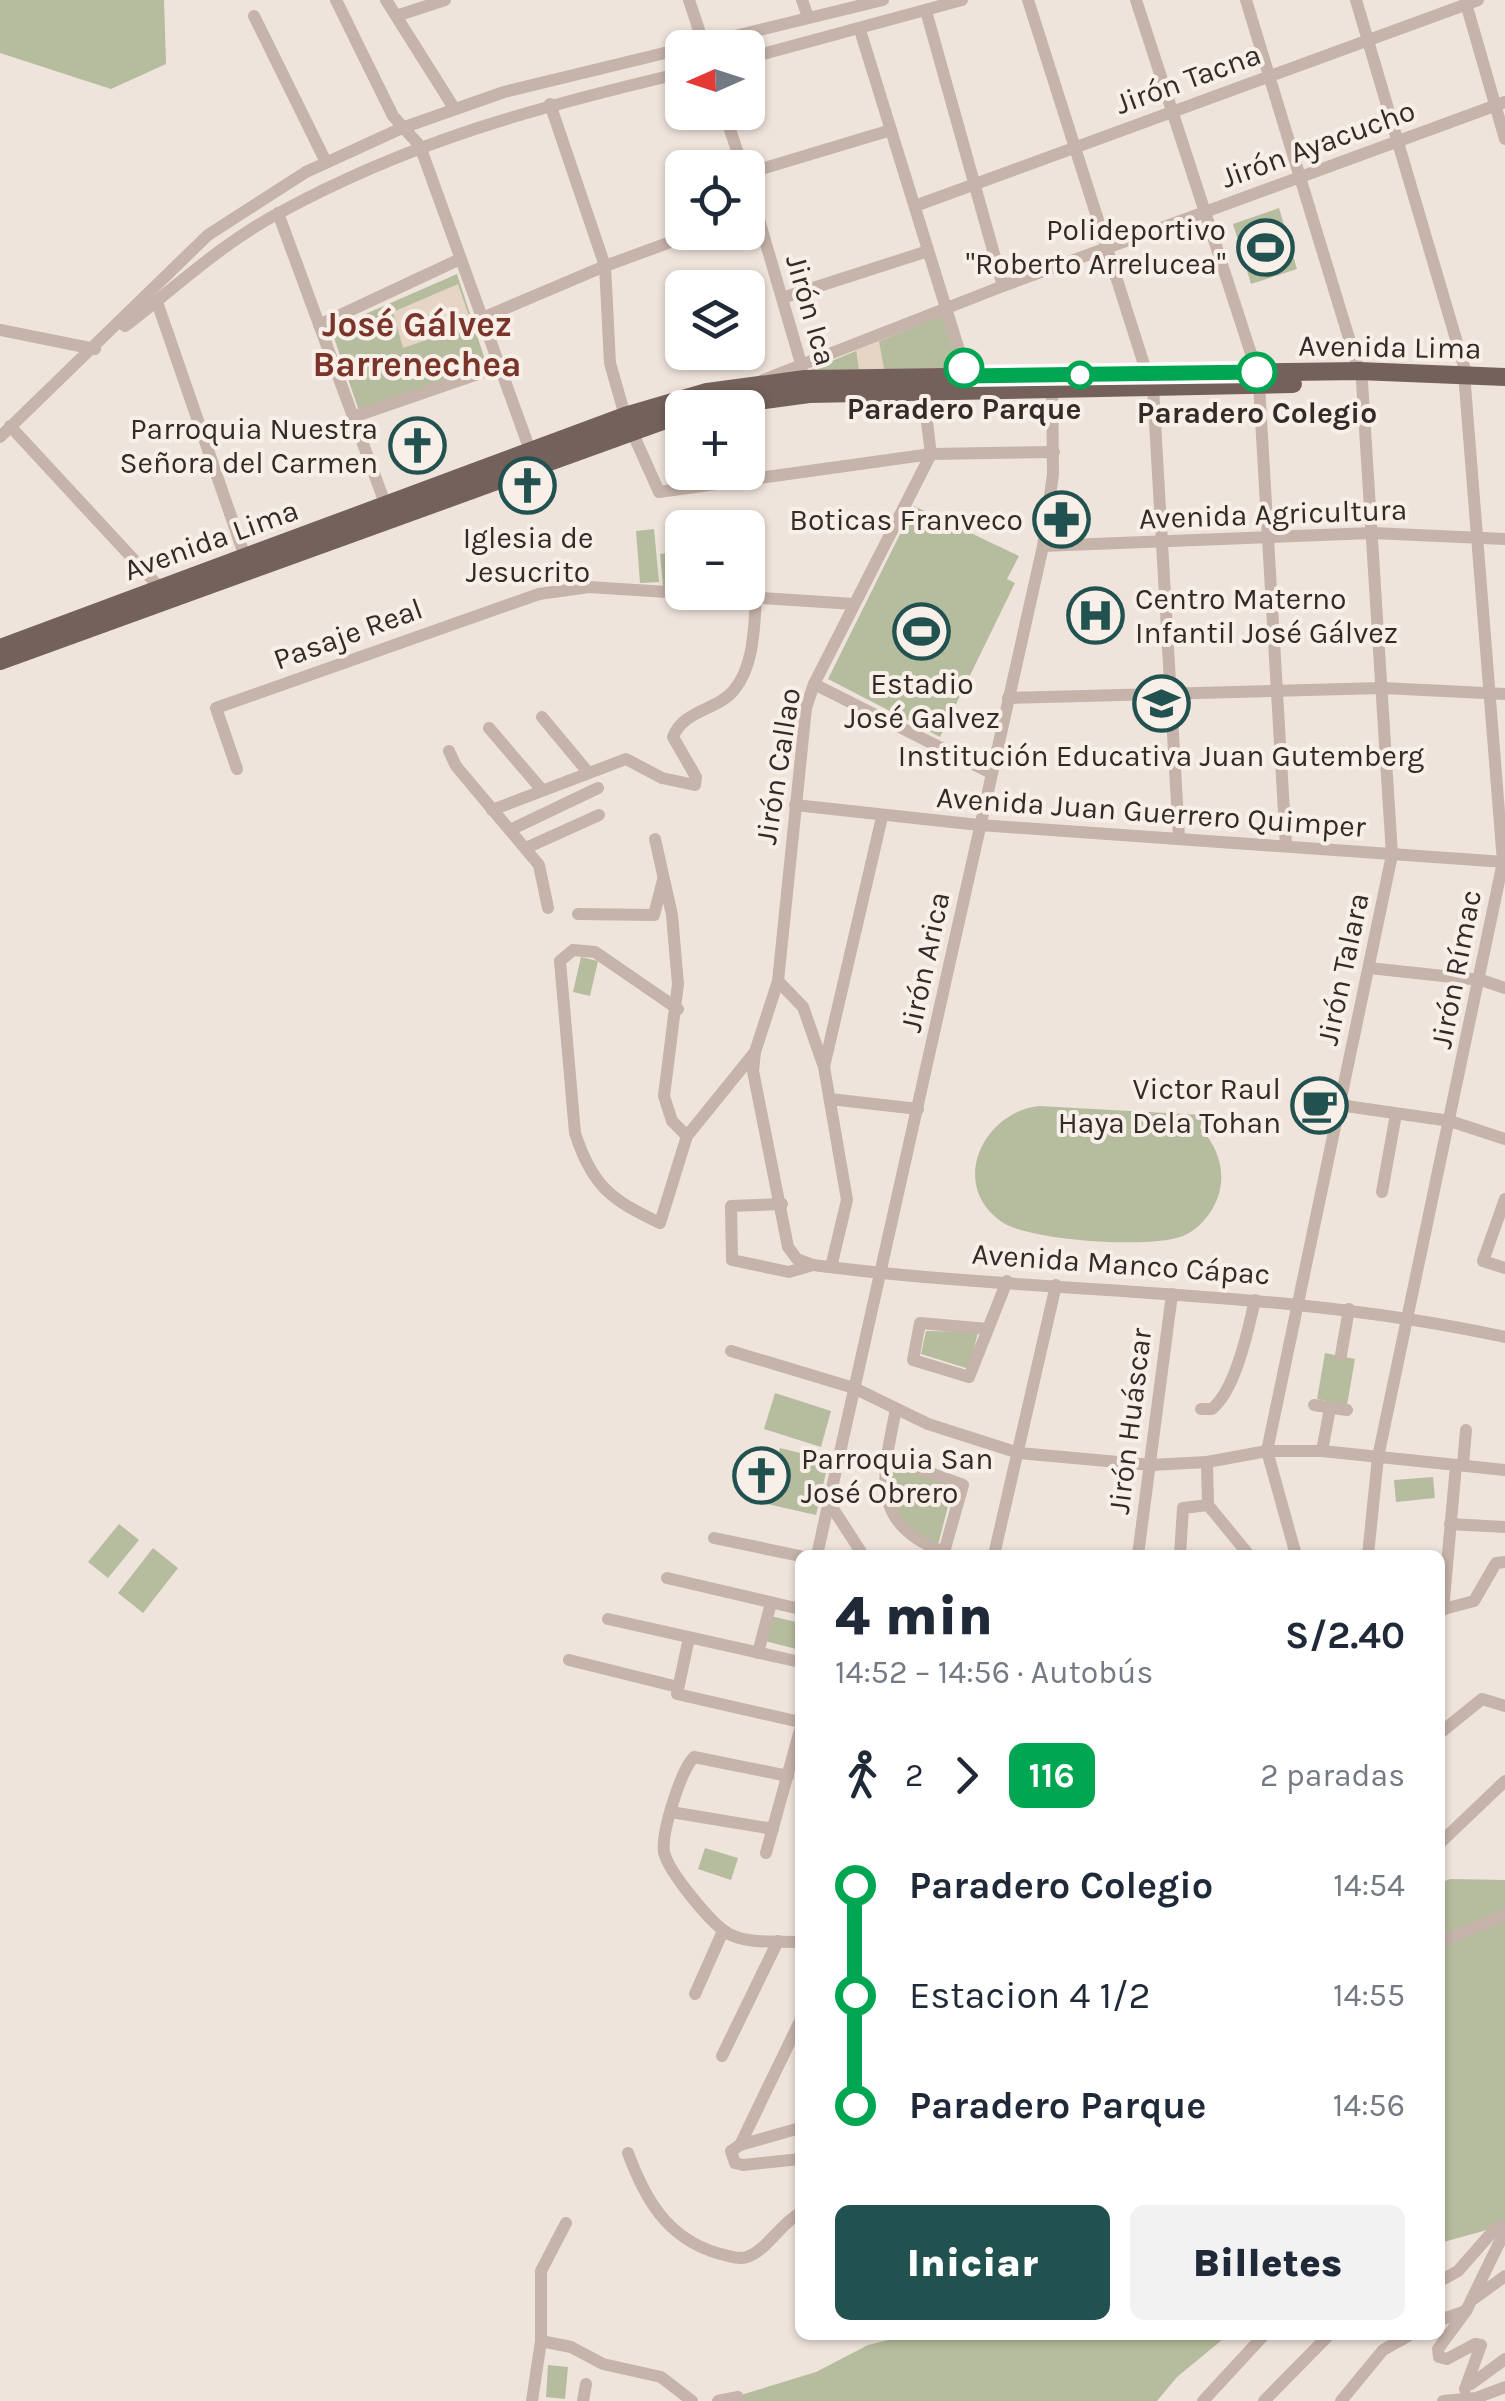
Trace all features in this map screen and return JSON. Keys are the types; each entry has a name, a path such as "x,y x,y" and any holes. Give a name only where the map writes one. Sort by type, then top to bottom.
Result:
{"main road":[{"name":"Avenida Lima","path":"0,662 707,392 805,378 967,376 1052,382"},
{"name":"Avenida Lima","path":"765,390 805,378 923,392 1052,382 1505,377"},
{"name":"Avenida Lima","path":"1466,380 1505,390"},
{"name":"Avenida Lima","path":"0,648 531,453 630,422 665,417"}],"street":[{"path":"336,0 402,128 420,146 458,260 531,453"},
{"path":"386,0 454,108"},
{"path":"396,16 445,0"},
{"path":"689,0 700,30"},
{"path":"802,0 808,18"},
{"path":"756,30 883,0"},
{"path":"765,54 962,0"},
{"path":"1028,0 1150,380 1179,838"},
{"path":"1136,0 1258,378 1286,846"},
{"name":"Jirón Talara","path":"1246,0 1360,376 1392,854 1267,1450 1295,1550"},
{"name":"Jirón Rímac","path":"1356,0 1466,380 1504,862 1378,1457 1369,1550"},
{"path":"1470,1 1500,104 1505,140"},
{"name":"Jirón Tacna","path":"914,206 1470,1"},
{"path":"926,11 1003,286"},
{"path":"254,16 326,162"},
{"path":"860,30 967,376"},
{"path":"160,588 5,432 95,349 208,235 270,192 326,162 454,108 665,52"},
{"path":"0,330 95,349 216,253 278,214 420,146 550,104 665,77"},
{"path":"550,104 604,266 610,364 659,492 930,454 1054,452"},
{"name":"Jirón Ayacucho","path":"805,378 946,308 1500,104"},
{"path":"765,165 891,130"},
{"path":"278,214 386,506"},
{"path":"480,320 665,244"},
{"name":"Jirón Ica","path":"765,250 805,378"},
{"path":"782,298 928,250"},
{"path":"319,325 458,260"},
{"path":"157,302 245,557"},
{"path":"353,417 498,367"},
{"name":"Jirón Arica","path":"818,1550 1043,546 1054,452 1052,382"},
{"path":"923,392 930,454"},
{"name":"Jirón Callao","path":"755,1052 778,980 806,708 814,684 930,454"},
{"name":"Avenida Agricultura","path":"1043,546 1372,533 1505,539"},
{"name":"Pasaje Real","path":"237,768 216,708 554,591 589,587 665,592"},
{"name":"Pasaje Real","path":"765,599 854,604"},
{"path":"492,810 588,770 626,759 662,778 695,785 696,777 673,737 692,715 736,688 750,654 755,610"},
{"path":"814,684 991,773"},
{"path":"1008,698 1382,688 1505,694"},
{"path":"542,717 588,770"},
{"path":"489,728 542,790"},
{"path":"448,750 542,870 548,908"},
{"path":"510,830 598,788"},
{"name":"Avenida Juan Guerrero Quimper","path":"794,804 980,825 1504,862"},
{"path":"526,848 599,815"},
{"path":"824,1067 882,816"},
{"path":"655,839 672,915 678,1009 664,1096 672,1120 687,1136"},
{"path":"578,914 654,915 664,879"},
{"path":"678,1009 596,952 573,950 560,960 575,1133 584,1160 616,1202 660,1223 687,1136 755,1052"},
{"path":"1369,968 1481,980 1505,988"},
{"path":"778,980 808,1018 830,1099 846,1200 831,1267"},
{"path":"808,1018 835,1018"},
{"path":"755,1052 754,1072 790,1254 813,1265"},
{"path":"830,1099 918,1109"},
{"path":"1339,1105 1450,1122 1505,1139"},
{"path":"1382,1192 1396,1114"},
{"path":"1505,1199 1483,1261 1505,1268"},
{"name":"Avenida Manco Cápac","path":"782,1204 730,1206 732,1260 789,1272 813,1265 1296,1303 1408,1316 1505,1337"},
{"path":"988,1329 920,1322 913,1360 969,1377 988,1329 1007,1281"},
{"path":"995,1550 1056,1285"},
{"name":"Jirón Huáscar","path":"1139,1550 1172,1294"},
{"path":"1200,1409 1212,1410 1222,1398 1245,1346 1255,1300"},
{"path":"1341,1354 1349,1309"},
{"path":"731,1351 854,1388 961,1436 1020,1452 1150,1465 1207,1462 1267,1450 1322,1451 1505,1470"},
{"path":"1314,1406 1347,1410"},
{"path":"1322,1451 1330,1408"},
{"path":"896,1409 886,1457 888,1505 900,1528 917,1542 939,1550"},
{"path":"1445,1578 1466,1430"},
{"path":"886,1457 963,1485 945,1550"},
{"path":"1207,1462 1208,1505 1245,1550"},
{"path":"828,1501 860,1550"},
{"path":"1180,1550 1182,1508 1208,1505"},
{"path":"1450,1524 1505,1527"},
{"path":"714,1538 795,1555"},
{"path":"1445,1609 1474,1601 1496,1563 1505,1562"},
{"path":"667,1578 795,1609"},
{"path":"758,1652 771,1602"},
{"path":"608,1619 795,1661"},
{"path":"689,1638 677,1694 795,1721"},
{"path":"569,1660 678,1687"},
{"path":"1445,1728 1482,1699 1505,1706"},
{"path":"788,1776 694,1757 663,1835 666,1859 723,1931 743,1939 795,1942"},
{"path":"766,1853 795,1757"},
{"path":"1445,1837 1505,1780"},
{"path":"671,1812 773,1829"},
{"path":"1445,1940 1505,1915"},
{"path":"695,1994 723,1931"},
{"path":"722,2056 778,1941"},
{"path":"740,2145 795,2032"},
{"path":"795,2129 731,2151 731,2158 742,2165 795,2160"},
{"path":"628,2154 645,2195 673,2230 706,2249 742,2258 752,2256 795,2217"},
{"path":"532,2401 541,2341 542,2272 566,2222"},
{"path":"1445,2278 1458,2271 1494,2230 1499,2226 1505,2230 1468,2307 1437,2353 1447,2359 1475,2344 1482,2345 1465,2388"},
{"path":"1445,2318 1468,2307 1505,2276"},
{"path":"1203,2401 1259,2340"},
{"path":"1264,2401 1323,2340"},
{"path":"1341,2401 1383,2350 1401,2340"},
{"path":"541,2341 570,2347 603,2364 661,2377 692,2401"},
{"path":"1448,2400 1505,2359"},
{"path":"583,2401 586,2384"},
{"path":"1448,2400 1476,2398 1505,2387"},
{"path":"718,2401 738,2397"}],"green space":[{"path":"0,0 164,0 166,64 111,89 0,53"},
{"name":"Polideportivo \"Roberto Arrelucea\"","path":"1279,208 1297,269 1251,284 1233,224"},
{"path":"457,274 488,369 359,411 331,329"},
{"path":"942,315 958,365 954,369 810,370"},
{"name":"Estadio José Galvez","path":"914,506 1019,556 1007,579 1015,583 940,737 828,679"},
{"path":"654,529 659,582 640,583 636,531"},
{"path":"665,553 665,586 663,586 660,554"},
{"path":"581,957 598,961 590,996 573,992"},
{"path":"1039,1106 1203,1115 1200,1128 1217,1154 1221,1174 1219,1194 1212,1209 1183,1236 1145,1242 1063,1238 1016,1229 1002,1222 986,1207 977,1189 979,1152 1002,1121"},
{"path":"926,1331 978,1332 969,1369 921,1354"},
{"path":"1325,1353 1355,1359 1347,1405 1317,1399"},
{"path":"775,1393 831,1411 821,1447 764,1429"},
{"path":"780,1448 829,1460 816,1515 767,1504"},
{"path":"891,1461 953,1487 938,1545 912,1530 898,1512"},
{"path":"1433,1477 1435,1498 1396,1502 1394,1480"},
{"path":"119,1524 139,1540 108,1578 88,1562"},
{"path":"153,1548 178,1568 143,1613 118,1593"},
{"path":"771,1616 795,1622 795,1649 765,1641"},
{"path":"705,1848 738,1858 731,1880 698,1869"},
{"path":"1505,1880 1505,2225 1445,2242 1445,1881"},
{"path":"888,2340 1222,2340 1177,2377 1157,2401 736,2401 744,2394 816,2372 868,2345"},
{"path":"548,2365 568,2367 565,2399 546,2397"}],"shaded area":[{"path":"458,284 472,325 403,348 393,312"},
{"path":"879,341 884,369 859,370 856,349"}],"bus line":[{"name":"116","path":"964,368 967,376 1257,372"}],"place":[{"name":"Polideportivo \"Roberto Arrelucea\"","path":"1265,247"},
{"name":"Paradero Parque","path":"964,368"},
{"name":"Paradero Colegio","path":"1257,372"},
{"name":"Parroquia Nuestra Señora del Carmen","path":"417,446"},
{"name":"Iglesia de Jesucrito","path":"528,485"},
{"name":"Boticas Franveco","path":"1062,520"},
{"name":"Centro Materno Infantil José Gálvez","path":"1096,616"},
{"name":"Estadio José Galvez","path":"922,631"},
{"name":"Institución Educativa Juan Gutemberg","path":"1161,703"},
{"name":"Victor Raul Haya Dela Tohan","path":"1320,1106"},
{"name":"Parroquia San José Obrero","path":"762,1476"}],"district":[{"name":"José Gálvez Barrenechea","path":"417,344"}]}
